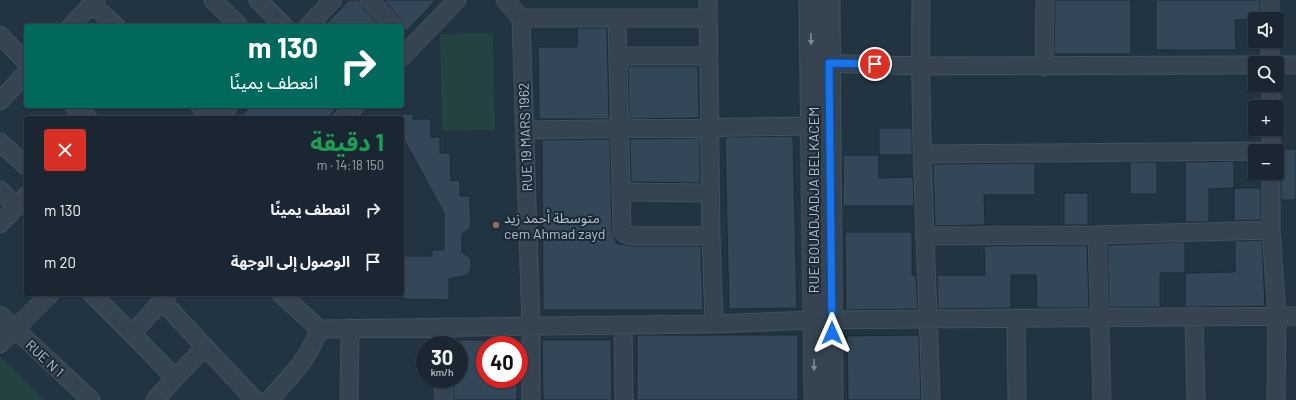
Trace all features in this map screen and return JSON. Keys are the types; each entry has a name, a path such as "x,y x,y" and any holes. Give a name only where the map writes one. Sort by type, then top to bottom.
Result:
{"street":[{"path":"213,0 237,24"},
{"path":"258,0 282,24"},
{"path":"310,24 333,0"},
{"path":"369,0 392,24"},
{"path":"406,46 457,0"},
{"path":"505,0 521,18 708,18"},
{"path":"708,0 710,193 714,324"},
{"name":"RUE BOUADJADJA BELKACEM","path":"810,0 820,63 822,320 815,400"},
{"name":"RUE BOUADJADJA BELKACEM","path":"829,0 813,126 822,320 832,400"},
{"path":"921,0 920,66 924,236 931,400"},
{"path":"1044,67 1045,0"},
{"path":"1270,0 1270,12"},
{"path":"73,24 94,2 114,24"},
{"name":"RUE 19 MARS 1962","path":"521,18 531,326 531,400"},
{"path":"617,18 622,229 625,234 632,236 711,236"},
{"path":"0,35 24,60"},
{"path":"618,56 709,56"},
{"path":"820,63 920,66 1044,67 1248,65"},
{"path":"1284,65 1296,65"},
{"path":"0,101 24,75"},
{"path":"76,108 86,116"},
{"path":"206,108 223,114"},
{"path":"525,130 620,127 813,126"},
{"path":"0,142 24,164"},
{"path":"922,154 1248,151"},
{"path":"1271,180 1272,230 1277,317 1276,400"},
{"path":"0,190 21,201 0,224"},
{"path":"621,192 710,193"},
{"path":"924,236 1098,235 1272,230"},
{"path":"1098,235 1102,400"},
{"path":"0,344 48,296"},
{"path":"94,296 175,378"},
{"path":"283,296 319,330 350,328 714,324 822,320 1296,316"},
{"path":"132,334 165,297 205,347 255,400"},
{"name":"RUE N 1","path":"0,315 91,400"},
{"path":"1194,316 1196,400"},
{"path":"1016,319 1017,400"},
{"path":"623,325 624,400"},
{"path":"441,327 442,336"},
{"path":"349,400 350,328"},
{"path":"269,400 307,358 319,330"},
{"path":"155,400 205,347"},
{"path":"443,388 444,400"}],"green space":[{"path":"493,33 495,130 442,131 440,34"},
{"path":"0,356 44,400 0,400"}],"building":[{"path":"349,0 359,0 362,7 378,24 326,24"},
{"path":"383,0 436,0 407,31 401,19"},
{"path":"1055,0 1131,0 1131,54 1054,54"},
{"path":"1156,0 1260,0 1260,12 1248,12 1248,19 1235,20 1236,50 1156,50"},
{"path":"577,28 607,28 609,119 539,119 538,47 577,47"},
{"path":"628,66 698,66 699,118 629,119"},
{"path":"249,108 337,108 329,116 241,116"},
{"path":"402,114 413,114 413,119 431,119 431,137 440,137 440,153 450,153 451,181 460,180 460,196 470,196 471,227 462,234 462,252 471,258 471,269 467,275 449,279 449,300 402,299 402,296 404,296 404,256 432,256 432,250 444,250 444,213 406,143 404,143 404,116 402,116"},
{"path":"879,128 912,128 912,155 879,155"},
{"path":"793,136 797,308 729,309 725,137"},
{"path":"700,138 700,183 631,182 630,139"},
{"path":"610,139 612,231 616,243 632,246 701,246 703,310 543,310 542,140"},
{"path":"1284,149 1296,149 1296,200 1281,200 1281,180 1284,180"},
{"path":"843,155 879,155 879,178 913,177 914,206 843,206"},
{"path":"1234,161 1234,188 1209,189 1209,222 1185,222 1185,162"},
{"path":"1130,162 1157,162 1157,194 1130,194"},
{"path":"1035,163 1035,195 984,195 985,225 935,226 933,164"},
{"path":"1234,188 1261,188 1261,220 1234,221"},
{"path":"1064,193 1088,193 1088,225 1064,225"},
{"path":"845,232 912,232 912,275 916,275 918,309 846,310"},
{"path":"1262,240 1265,306 1185,307 1185,273 1235,272 1235,241"},
{"path":"1185,242 1185,273 1160,273 1160,307 1109,308 1107,245"},
{"path":"1087,245 1089,308 1037,308 1036,275 1011,275 1011,308 938,309 937,275 985,275 984,246"},
{"path":"637,335 798,335 798,400 637,400"},
{"path":"919,335 921,400 848,400 847,336"},
{"path":"468,340 476,340 476,388 517,388 517,400 454,400 453,388 468,388"},
{"path":"542,340 611,340 612,400 543,400"}],"place":[{"name":"متوسطة أحمد زيد cem Ahmad zayd","path":"496,225"}],"route":[{"path":"832,333 829,63 875,64"}]}
